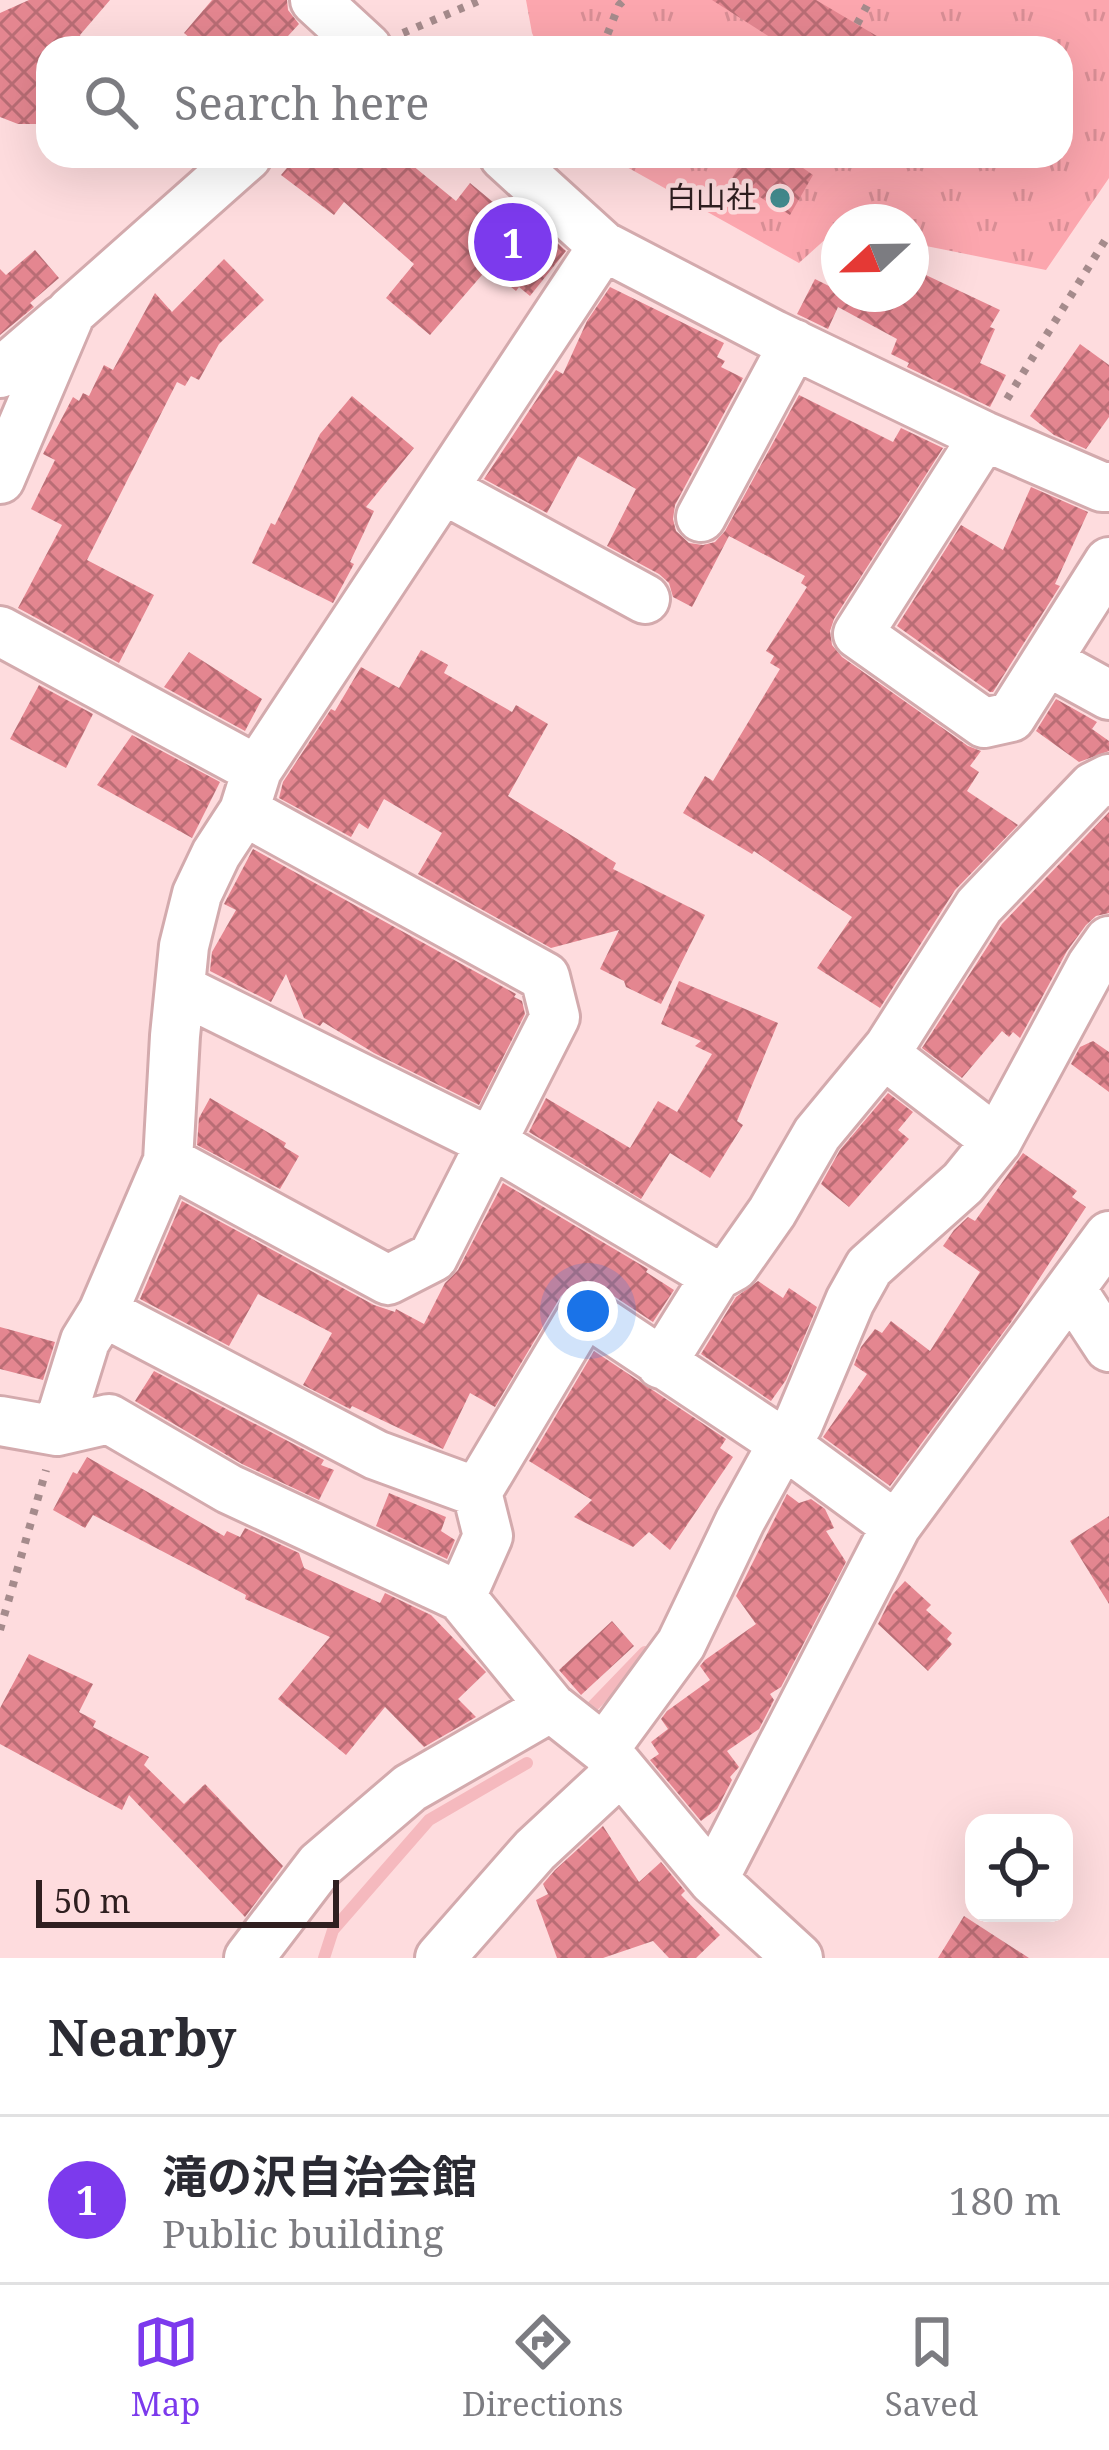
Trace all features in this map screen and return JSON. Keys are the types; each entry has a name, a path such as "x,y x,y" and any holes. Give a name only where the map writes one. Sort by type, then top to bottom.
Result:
{"street":[{"path":"315,0 366,36"},
{"path":"0,373 233,168"},
{"path":"517,168 603,246 984,436 1109,487"},
{"path":"57,1431 85,1341 103,1312 168,1162 184,946 197,894 250,791 603,246"},
{"path":"0,479 71,312"},
{"path":"701,518 794,344"},
{"path":"984,436 858,634 984,724 1011,717 1109,562"},
{"path":"443,489 645,598"},
{"path":"0,632 545,977 555,1017 433,1257 388,1280 168,1162"},
{"path":"1047,661 1109,695"},
{"path":"661,1364 716,1276 734,1266 772,1213 817,1134 884,1054 979,906 1093,787 1109,778"},
{"path":"440,1958 612,1760 681,1644 740,1521 798,1424 869,1267 964,1183 997,1142 1109,941"},
{"path":"182,990 490,1142 716,1276"},
{"path":"884,1054 997,1142"},
{"path":"713,1880 896,1526 1109,1236"},
{"path":"1071,1289 1109,1347"},
{"path":"461,1597 488,1536 477,1492 585,1311 783,1443 896,1526"},
{"path":"103,1312 376,1455 477,1492"},
{"path":"0,1421 57,1431 109,1419 229,1490 461,1597 551,1707 612,1760 713,1880 798,1958"},
{"path":"249,1958 320,1864 410,1788 551,1707"}],"path":[{"path":"396,36 481,0"},
{"path":"607,36 624,0"},
{"path":"857,24 870,0"},
{"path":"984,436 1109,235"},
{"path":"0,1630 57,1431"}],"green space":[{"path":"526,0 1109,0 1109,178 1046,270 929,247 929,204 821,204 821,243 799,263 629,168 1073,168 1073,36 533,36"}],"building":[{"path":"29,0 110,0 80,36 36,36 36,124 0,117 0,13"},
{"path":"212,0 287,0 299,24 288,36 184,33"},
{"path":"712,0 816,0 877,36 768,36"},
{"path":"287,168 416,168 456,201 470,183 534,236 541,228 566,251 530,296 519,287 516,291 488,268 430,335 386,298 414,264 344,202 334,215 281,175"},
{"name":"白山社","path":"738,168 803,168 813,175 790,215 731,180"},
{"path":"35,250 59,278 0,335 0,269 6,275"},
{"path":"224,259 264,300 219,344 199,380 191,376 185,386 177,382 87,560 154,595 119,663 18,608 62,525 31,509 55,460 43,454 73,397 79,401 83,393 89,396 104,365 113,370 155,293 172,312"},
{"path":"929,276 1000,310 980,363 1006,375 990,407 907,367 909,363 891,354 897,339 847,312 929,312"},
{"path":"815,279 821,282 821,312 836,312 828,329 797,314"},
{"path":"610,287 724,343 717,357 725,361 721,367 743,378 675,505 676,531 689,543 715,542 725,531 799,395 893,442 901,428 943,448 834,619 832,645 842,657 981,751 970,766 979,772 967,791 1018,825 955,890 880,1008 817,968 852,917 754,851 683,813 705,776 713,781 780,669 770,663 774,656 766,651 807,587 801,583 805,576 729,536 692,607 673,597 669,583 659,574 607,546 636,489 578,456 547,513 484,479 556,370 563,374 587,321"},
{"path":"1080,344 1109,365 1109,417 1086,449 1054,435 1030,416"},
{"path":"352,396 414,448 366,507 374,511 333,603 252,563 320,434"},
{"path":"1031,487 1088,512 1055,584 1060,586 990,692 897,626 961,525 1003,550"},
{"path":"421,650 448,665 444,673 512,712 516,705 548,724 508,796 616,863 613,869 705,915 661,1004 600,969 619,930 551,948 418,874 442,833 384,799 368,829 359,823 351,837 279,798 283,782 361,667 399,688"},
{"path":"189,652 262,699 245,731 164,687"},
{"path":"39,685 93,714 66,768 10,739"},
{"path":"1056,699 1097,722 1092,729 1109,741 1109,751 1079,762 1036,731"},
{"path":"132,735 220,782 192,838 97,785"},
{"path":"1109,812 1109,913 1086,925 1067,951 1020,1038 1002,1031 962,1078 922,1048 1002,924"},
{"path":"253,849 516,994 525,1014 479,1105 323,1022 320,1026 304,1018 286,974 271,1002 210,971 212,952 236,910 224,904"},
{"path":"679,981 778,1023 737,1121 743,1125 710,1178 670,1153 641,1199 529,1132 546,1098 630,1148 658,1101 677,1112 712,1054 695,1046 701,1041 661,1024"},
{"path":"1093,1041 1109,1052 1109,1092 1071,1064 1080,1047"},
{"path":"888,1093 913,1112 898,1130 909,1139 849,1207 821,1184 840,1150"},
{"path":"210,1098 286,1143 284,1147 299,1156 280,1189 197,1145 199,1118"},
{"path":"1023,1153 1077,1191 1072,1197 1086,1207 1011,1322 890,1486 823,1437 867,1374 854,1365 875,1329 882,1333 891,1321 930,1351 980,1272 943,1246 968,1217 975,1221"},
{"path":"503,1183 648,1269 674,1290 653,1322 600,1287 585,1283 571,1287 561,1296 495,1407 470,1393 443,1449 303,1385 332,1333 258,1294 229,1346 140,1299 182,1201 374,1305 396,1309 424,1324"},
{"path":"758,1281 783,1298 789,1288 817,1307 786,1380 771,1401 701,1354 736,1297"},
{"path":"0,1327 55,1342 43,1380 0,1369"},
{"path":"594,1351 726,1439 720,1448 733,1457 670,1550 649,1532 633,1547 574,1517 592,1500 529,1461"},
{"path":"154,1371 324,1460 321,1465 334,1470 319,1500 242,1464 135,1401"},
{"path":"87,1457 224,1536 227,1531 240,1537 245,1528 299,1553 304,1568 380,1603 385,1593 431,1615 486,1672 458,1699 476,1717 424,1747 385,1707 346,1755 278,1699 330,1637 245,1599 246,1595 93,1515 85,1528 53,1510 73,1472 77,1474"},
{"path":"389,1493 446,1517 441,1531 455,1540 447,1559 376,1526"},
{"path":"787,1494 799,1503 811,1499 825,1509 834,1528 826,1531 846,1562 781,1687 770,1694 774,1700 759,1729 727,1751 739,1767 717,1809 701,1821 650,1760 659,1754 651,1742 668,1729 661,1719 667,1711 710,1680 700,1666 705,1660 756,1624 736,1596"},
{"path":"1109,1516 1109,1604 1070,1541"},
{"path":"905,1581 931,1605 926,1610 952,1633 947,1639 952,1644 928,1671 878,1624"},
{"path":"612,1621 634,1646 581,1695 559,1670"},
{"path":"29,1654 93,1684 79,1712 96,1721 93,1727 149,1757 144,1765 184,1804 205,1784 283,1866 245,1917 129,1795 122,1810 0,1744 0,1708"},
{"path":"603,1826 639,1882 661,1862 685,1891 681,1895 720,1935 696,1958 669,1958 653,1941 603,1958 557,1958 536,1900 548,1894 543,1884 555,1870"},
{"path":"964,1916 965,1922 973,1922 1029,1958 938,1958"}],"waterway":[{"path":"590,1709 645,1652"},
{"path":"324,1958 333,1930 429,1820 527,1763"}],"place":[{"name":"白山社","path":"780,198"},
{"name":"滝の沢自治会館","path":"513,242"}]}
